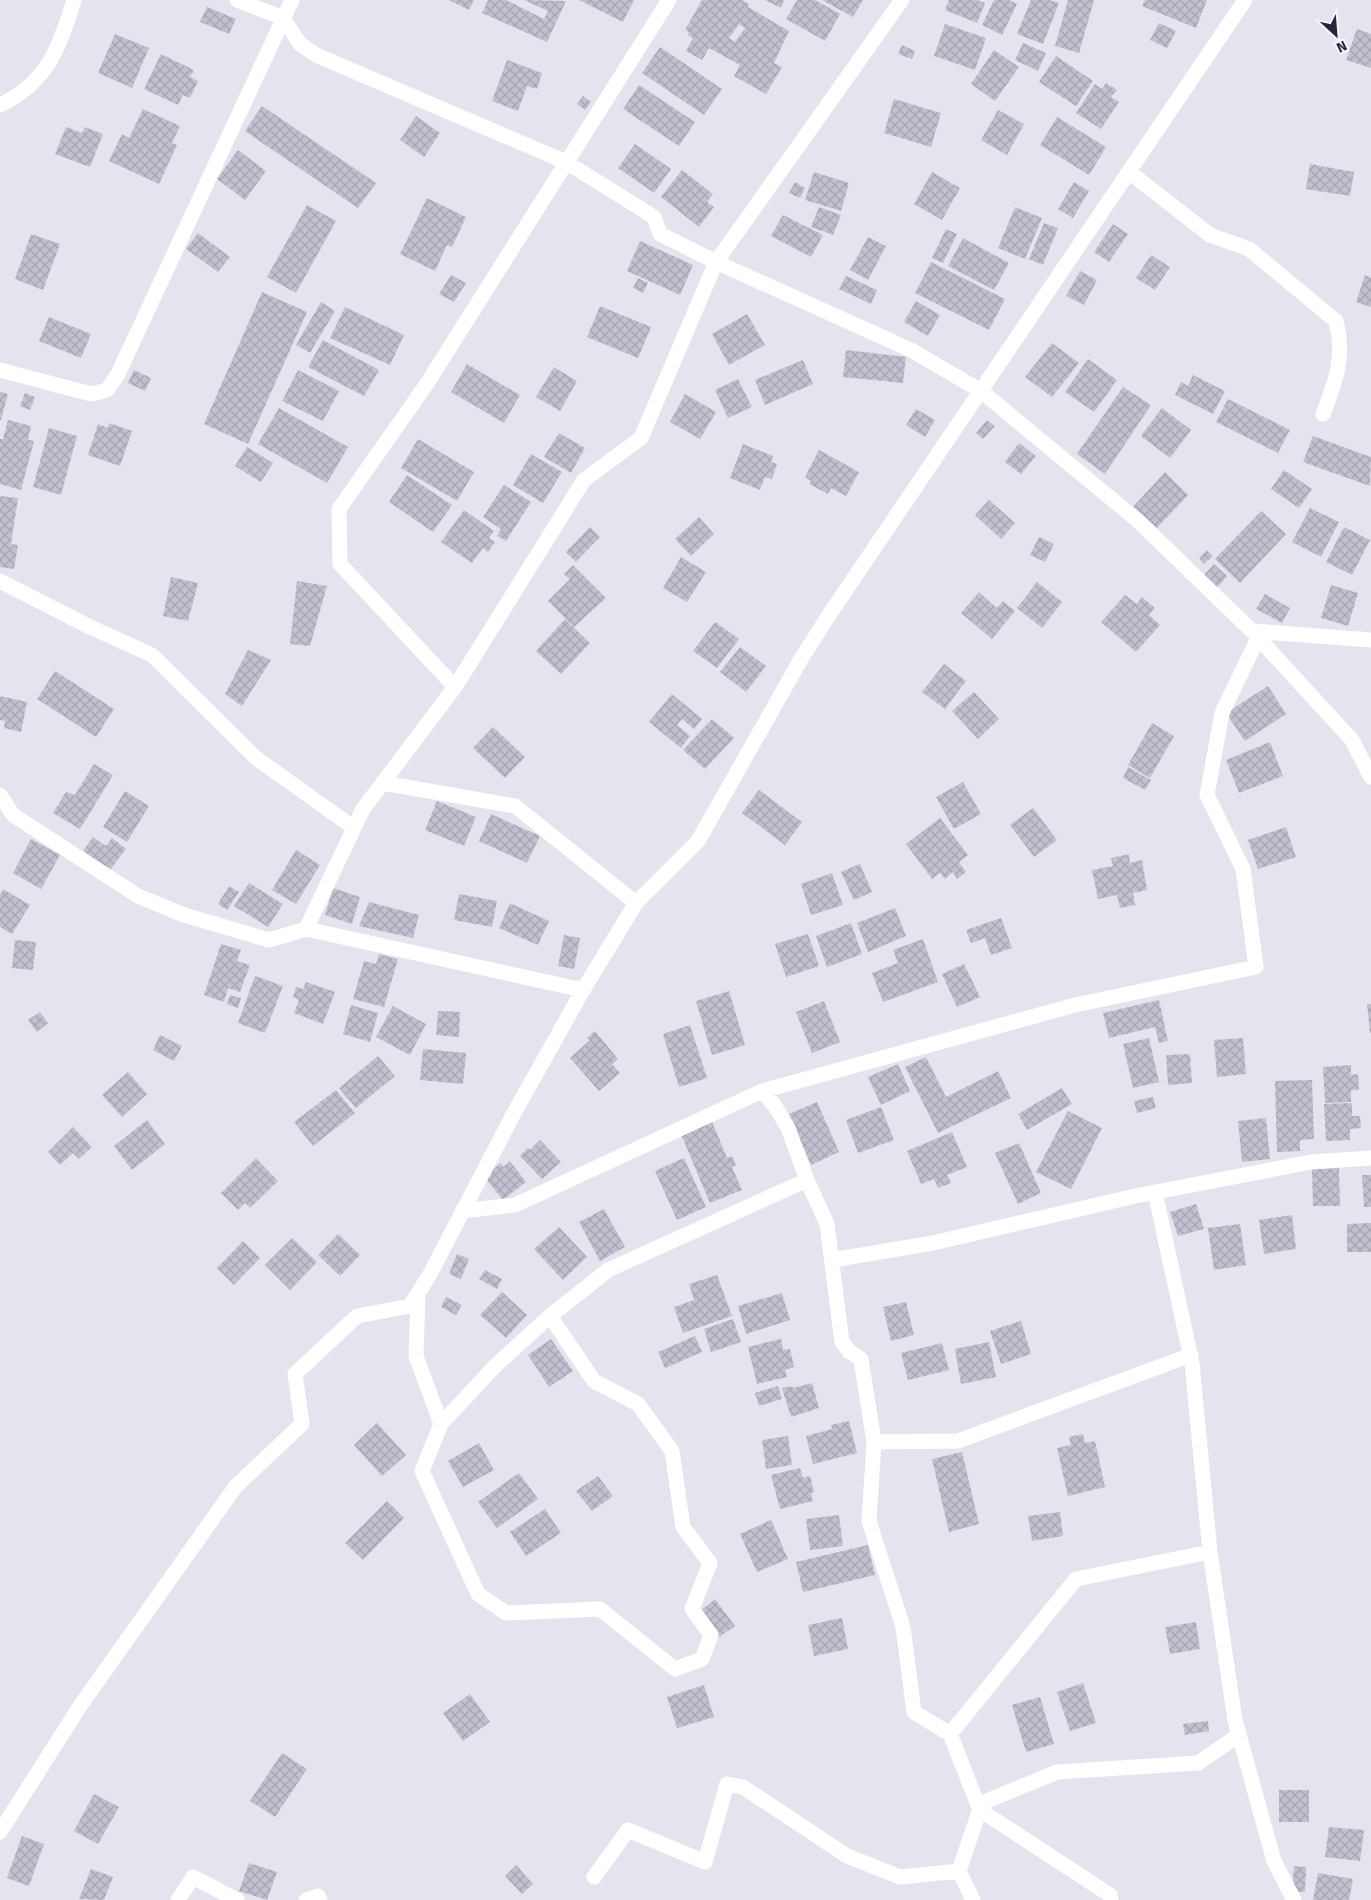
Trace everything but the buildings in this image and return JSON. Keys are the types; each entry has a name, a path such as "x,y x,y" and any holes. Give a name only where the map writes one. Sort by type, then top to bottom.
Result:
{"street":[{"path":"0,105 19,96 39,77 60,45 74,0"},
{"path":"236,0 283,18 300,44 316,55 566,162 654,217 660,234 716,262 911,350 981,391 1137,520 1256,634 1352,740 1371,777"},
{"path":"0,370 91,394 107,390 118,374 292,0"},
{"path":"455,687 340,564 339,509 426,385 669,0"},
{"path":"306,929 363,809 455,687 584,480 641,438 716,262 902,0"},
{"path":"0,1832 80,1706 236,1486 302,1424 295,1374 357,1316 410,1306 583,990 636,903 698,841 810,644 1246,0"},
{"path":"1129,172 1210,235 1249,249 1336,320 1340,338 1339,373 1323,414"},
{"path":"0,581 90,627 152,655 256,758 354,828"},
{"path":"1256,634 1371,640"},
{"path":"462,1211 515,1205 762,1091 1075,1005 1256,966 1243,868 1207,795 1222,713 1256,634"},
{"path":"383,783 515,806 636,903"},
{"path":"0,794 14,815 138,896 184,916 269,940 306,929 583,990"},
{"path":"762,1091 788,1128 806,1180 827,1224 842,1342 850,1352 861,1360 874,1442 869,1521 903,1627 914,1712 950,1734 980,1810 1110,1895 1111,1900"},
{"path":"832,1260 933,1243 1155,1192 1311,1162 1371,1158"},
{"path":"550,1316 594,1381 638,1404 672,1451 683,1527 710,1563 692,1609 711,1634 702,1659 675,1670 600,1609 506,1613 478,1594 422,1471 441,1424 495,1366 550,1316 608,1270 806,1180"},
{"path":"1155,1192 1191,1355 1210,1552 1239,1735 1274,1861 1294,1900"},
{"path":"418,1294 416,1356 441,1424"},
{"path":"874,1442 958,1441 1191,1355"},
{"path":"950,1734 1076,1579 1210,1552"},
{"path":"972,1900 959,1872 982,1803 1057,1772 1198,1762 1239,1735"},
{"path":"594,1877 628,1830 705,1862 727,1784 743,1787 847,1856 900,1877 959,1872"},
{"path":"178,1900 193,1877 237,1900"},
{"path":"306,1900 318,1896 320,1900"}]}
